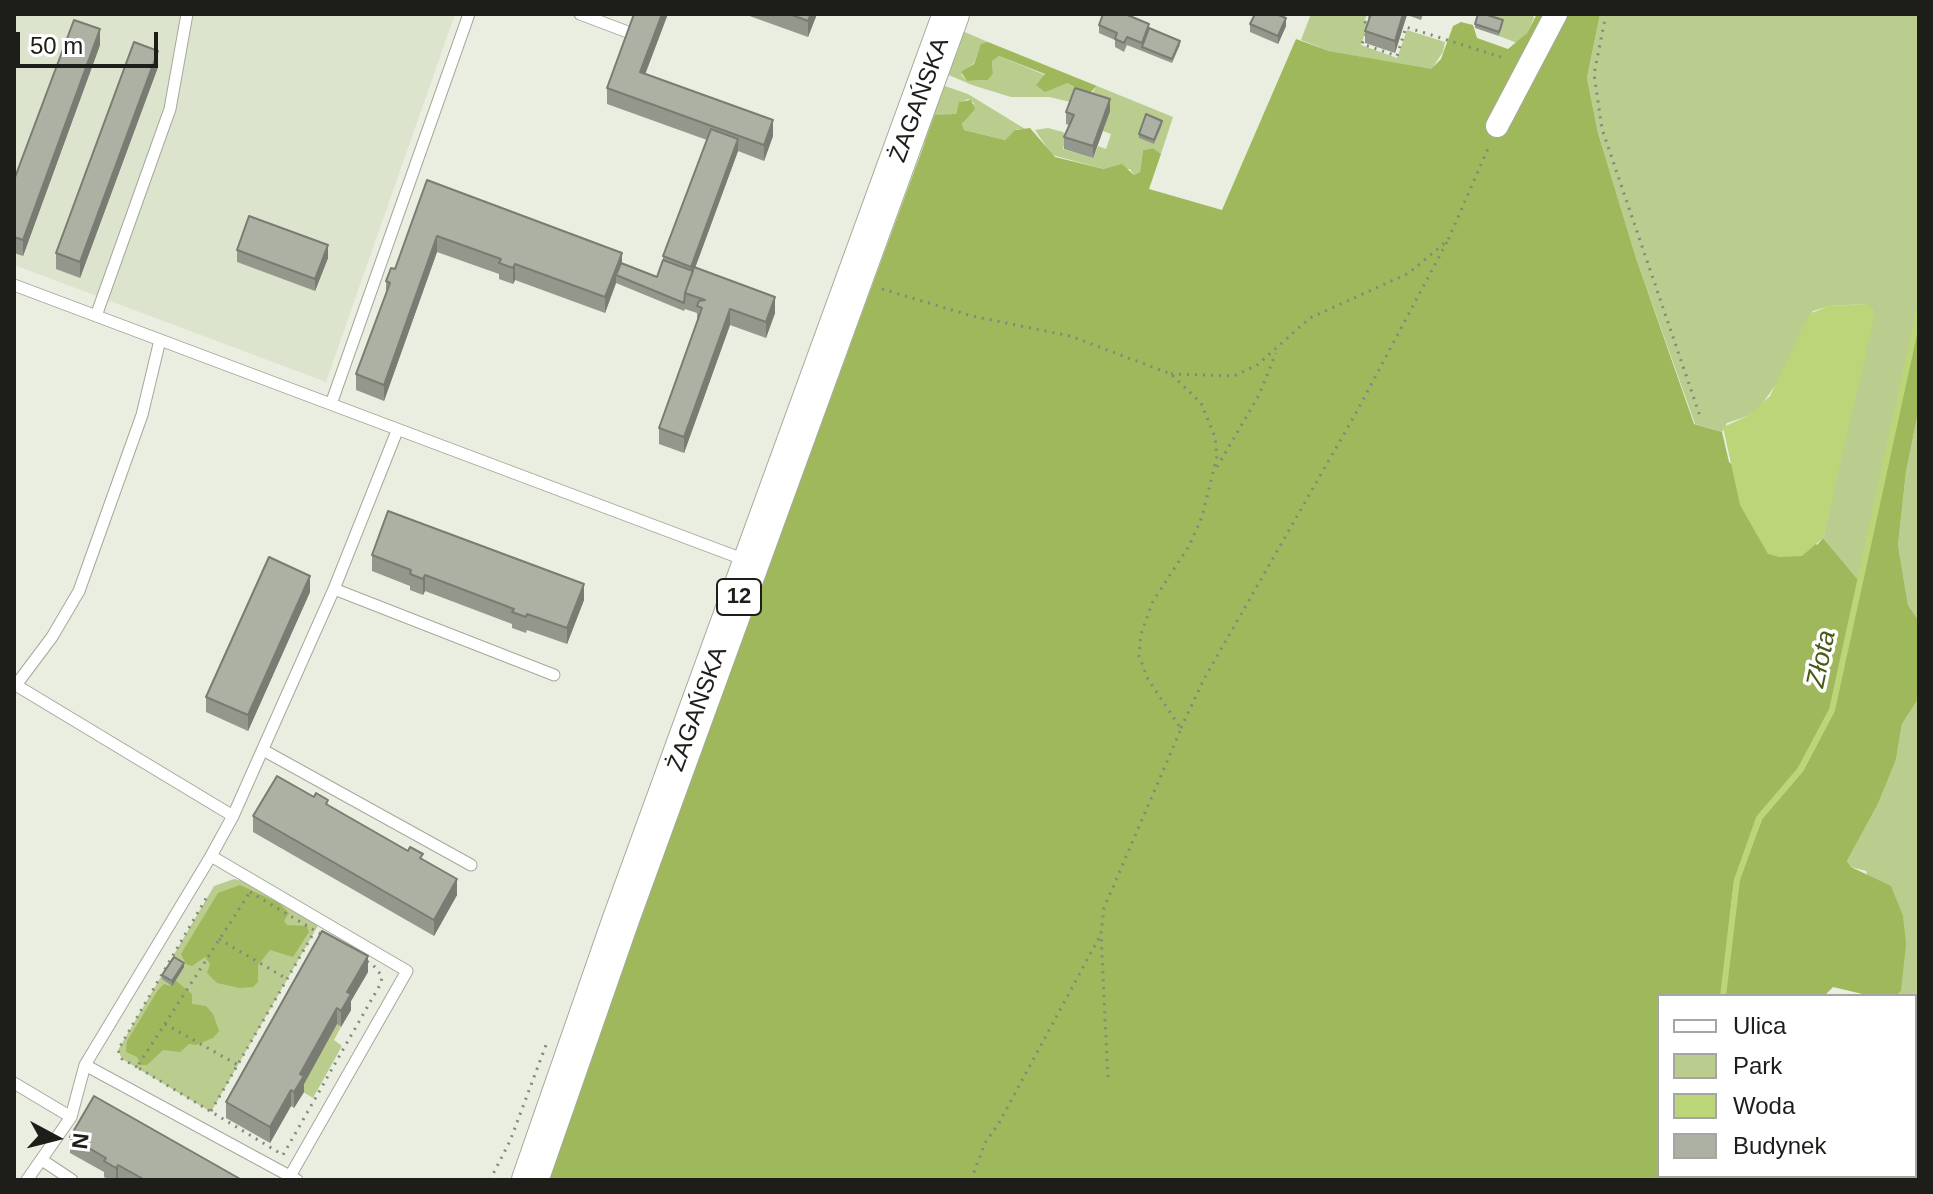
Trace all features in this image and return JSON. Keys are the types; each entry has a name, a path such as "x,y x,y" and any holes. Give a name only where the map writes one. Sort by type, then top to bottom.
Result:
{"main road":[{"name":"ŻAGAŃSKA","path":"529,1177 951,14"}],"street":[{"path":"1497,126 1556,14"}],"lane":[{"path":"96,316 170,109 187,14"},
{"path":"331,404 469,14"},
{"path":"580,14 633,34"},
{"path":"14,285 752,563"},
{"path":"160,340 142,415 79,591 52,637 15,684 233,816"},
{"path":"27,1180 71,1117 85,1065 233,816 334,589 397,431"},
{"path":"334,589 554,675"},
{"path":"263,750 471,865"},
{"path":"85,1065 294,1178 407,971 211,856"},
{"path":"14,1083 71,1117"},
{"path":"42,1160 72,1180"}],"path":[{"path":"1368,14 1365,22 1369,23 1362,44 1397,56 1406,27 1501,57"},
{"path":"1606,14 1594,74 1602,129 1701,419"},
{"path":"1108,1080 1101,934 1104,908 1204,679 1356,413 1448,240 1468,202 1497,126"},
{"path":"855,279 972,316 1070,336 1171,374 1234,376 1257,365 1310,318 1409,273 1448,240"},
{"path":"1214,472 1259,395 1277,349"},
{"path":"1171,374 1195,395 1209,419 1217,456 1202,517 1189,546 1153,601 1141,634 1139,656 1148,679 1181,729"},
{"path":"137,1067 250,892 373,965 382,976 381,983 283,1155 122,1059 118,1050 208,895"},
{"path":"211,1112 315,931"},
{"path":"971,1180 985,1143 999,1123 1101,934"},
{"path":"219,939 287,979"},
{"path":"165,1024 238,1065"}],"shaded area":[{"path":"14,14 455,14 326,382 14,265"},
{"path":"1537,14 1600,14 1587,78 1598,133 1636,258 1694,424 1722,432 1729,462 1817,545 1823,538 1860,582 1830,708 1799,769 1759,817 1734,881 1721,994 1657,994 1657,1178 1699,1180 546,1180 584,1068 935,115 956,114 959,102 971,100 975,109 962,124 964,130 1005,140 1015,130 1030,128 1055,157 1104,169 1122,164 1134,175 1140,172 1143,150 1153,148 1161,154 1149,189 1222,210 1296,39 1329,51 1431,69 1441,59 1453,26 1461,22 1473,25 1477,38 1508,49 1527,33"},
{"path":"988,42 1097,86 1089,94 1067,83 1045,92 1036,85 1045,74 999,56 992,61 993,74 988,80 967,81 961,72 974,64 981,44"},
{"path":"1919,323 1919,408 1906,472 1898,545 1908,605 1919,621 1919,698 1902,724 1896,760 1878,804 1847,861 1851,867 1891,886 1903,916 1906,944 1901,991 1898,994 1863,994 1833,987 1826,994 1725,994 1739,881 1762,819 1803,771 1834,712"},
{"path":"240,885 279,903 289,913 284,921 287,925 307,926 309,932 293,957 270,950 258,965 258,982 253,987 240,988 217,983 207,973 210,964 205,957 192,966 186,964 181,954 218,893"},
{"path":"175,980 192,994 192,1004 206,1006 213,1014 219,1031 213,1038 196,1045 189,1044 180,1052 163,1050 147,1065 141,1065 137,1057 126,1052 127,1041 158,990 164,984 170,986"}],"green space":[{"path":"1311,14 1367,14 1364,22 1368,24 1361,45 1397,58 1407,30 1445,42 1443,52 1431,70 1329,51 1301,40"},
{"path":"1472,14 1532,14 1534,18 1527,33 1517,43 1499,36 1503,24"},
{"path":"1600,14 1919,14 1919,302 1860,582 1823,538 1873,311 1865,304 1830,306 1813,311 1783,375 1759,408 1748,416 1727,423 1722,432 1695,424 1636,258 1598,133 1587,78"},
{"path":"960,30 988,42 979,50 974,63 961,74 967,81 988,80 993,74 992,61 999,56 1045,75 1036,85 1067,83 1085,92 1093,92 1097,86 1173,117 1161,154 1153,148 1143,150 1140,172 1134,175 1130,169 1104,169 1052,155 1035,130 1048,128 1063,132 1066,137 1063,149 1093,158 1098,146 1106,149 1111,134 1103,131 1109,111 1049,97 1011,97 944,73"},
{"path":"939,84 968,94 1025,129 1017,129 1005,140 964,130 962,125 974,103 968,99 959,103 956,114 923,144"},
{"path":"1919,408 1919,621 1908,605 1898,545 1906,472"},
{"path":"1919,698 1919,1180 1809,1180 1917,1178 1917,994 1898,994 1901,991 1866,871 1851,867 1847,861 1878,804 1896,760 1902,724"},
{"path":"234,879 247,882 319,924 211,1112 122,1059 118,1050 214,886"},
{"path":"337,1024 341,1027 334,1040 342,1046 313,1098 300,1090"}],"water":[{"path":"1865,304 1872,307 1874,318 1823,538 1802,556 1768,554 1740,505 1723,427 1748,416 1770,396 1809,314 1829,306"}],"building":[{"path":"634,14 662,14 640,72 773,120 764,145 607,88"},
{"path":"789,14 811,14 808,21"},
{"path":"1103,14 1125,14 1149,24 1142,43 1127,37 1124,43 1115,39 1117,33 1099,25"},
{"path":"1255,14 1276,14 1286,18 1278,36 1250,24"},
{"path":"1371,14 1403,14 1395,41 1365,31"},
{"path":"1478,14 1503,20 1499,32 1475,24"},
{"path":"74,20 100,29 23,240 14,237 14,180"},
{"path":"1149,28 1180,41 1172,59 1142,47"},
{"path":"134,42 158,51 80,262 56,253"},
{"path":"1075,88 1110,99 1093,146 1064,137 1074,115 1066,112"},
{"path":"1146,114 1162,121 1154,140 1139,134"},
{"path":"711,129 738,139 691,267 663,256"},
{"path":"427,180 622,253 605,297 515,264 513,268 499,263 501,259 437,236 384,385 356,374 390,283 386,281 391,268 395,269"},
{"path":"249,216 328,245 315,279 237,250"},
{"path":"663,260 693,271 684,303 616,275 621,263 657,277"},
{"path":"694,267 775,297 766,322 730,309 684,437 659,428 702,308 697,306 699,301 705,300 685,293"},
{"path":"388,511 584,584 567,628 512,612 514,609 425,575 423,579 410,574 411,570 372,555"},
{"path":"269,557 310,576 248,715 206,697"},
{"path":"277,776 314,797 316,793 328,800 326,804 408,851 410,847 423,854 420,858 457,879 434,920 253,816"},
{"path":"322,931 368,956 347,992 351,994 341,1011 337,1008 300,1074 304,1076 294,1092 291,1090 270,1127 226,1102"},
{"path":"174,957 184,963 172,981 162,975"},
{"path":"94,1096 242,1180 145,1180 118,1165 116,1168 104,1161 106,1158 70,1137"}],"waterway":[{"name":"Złota","path":"1723,994 1737,880 1759,818 1800,770 1832,710 1919,311"}]}
